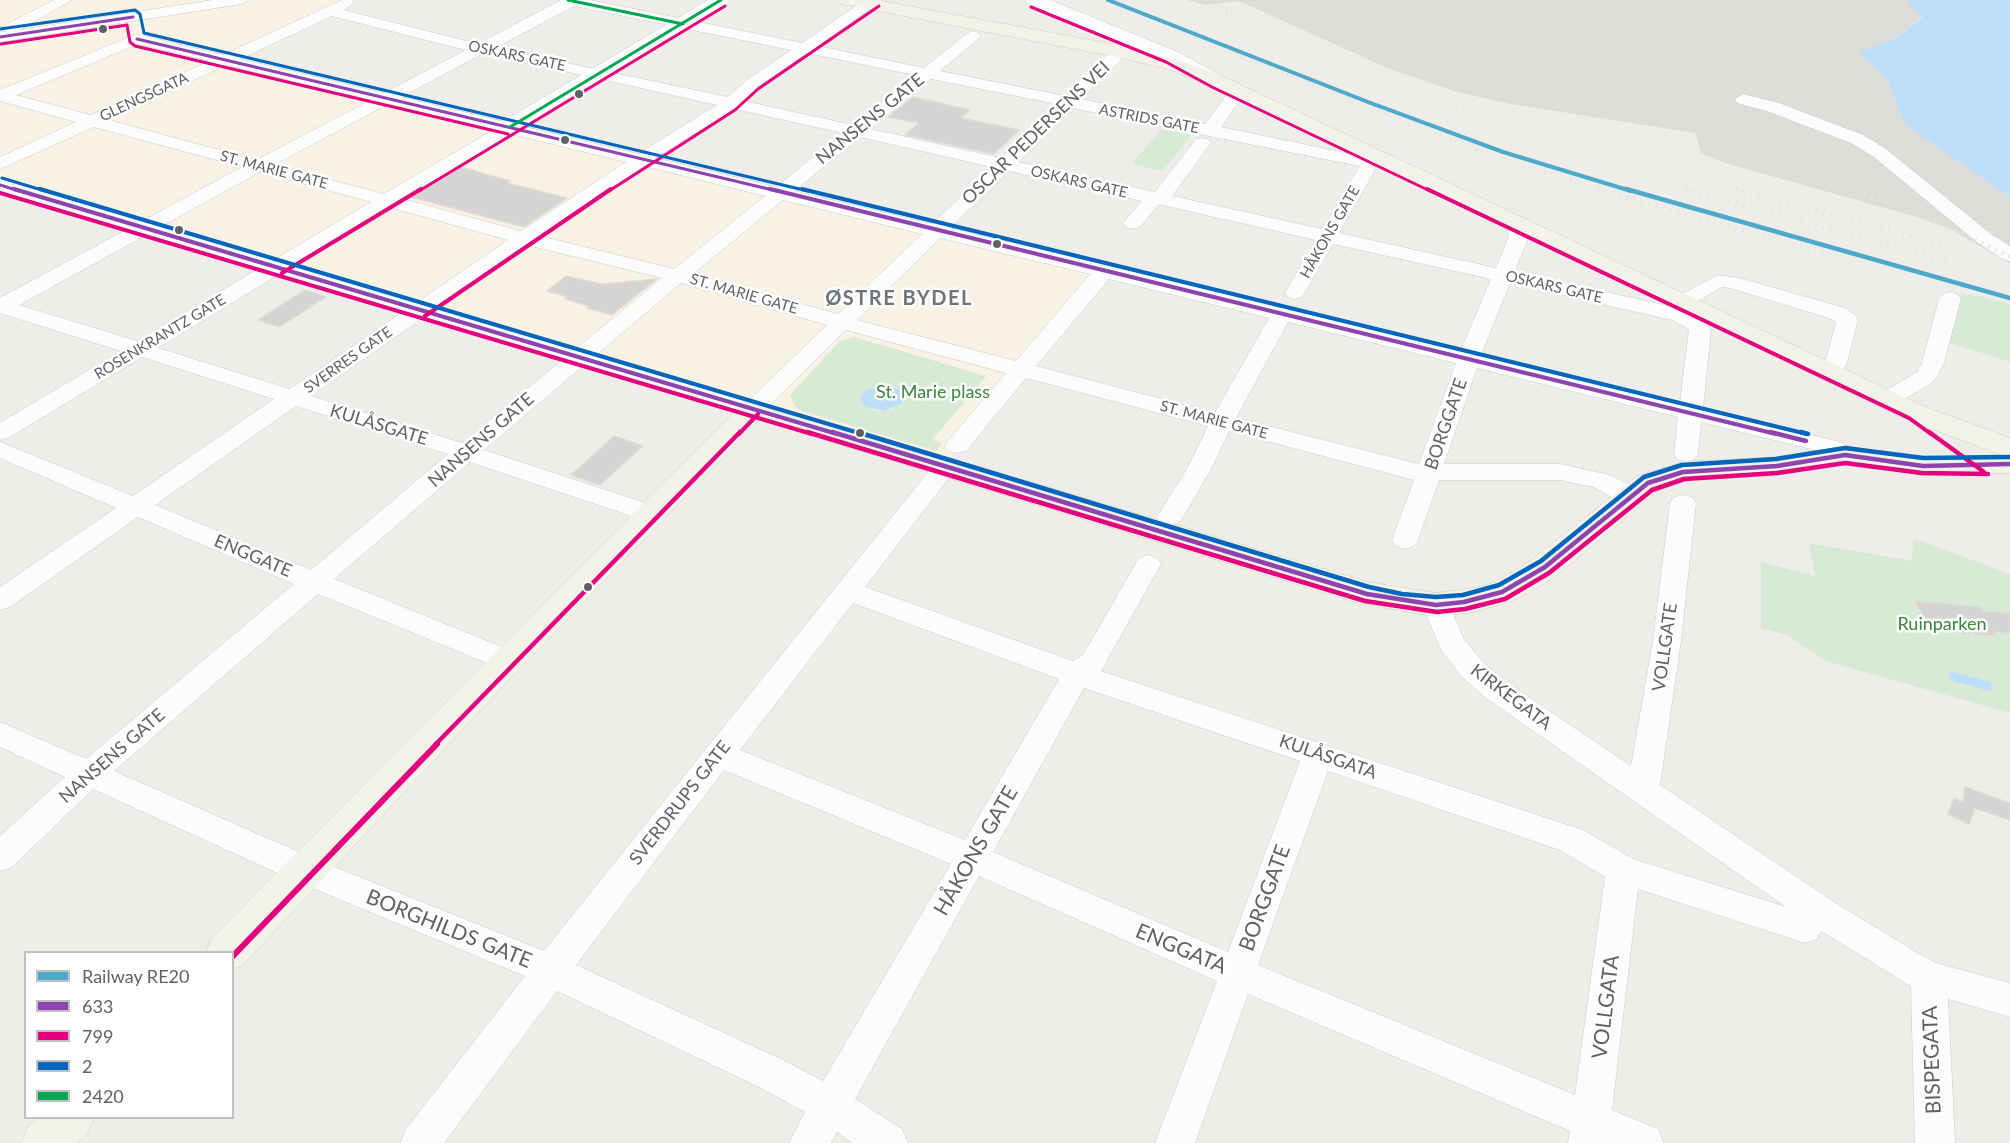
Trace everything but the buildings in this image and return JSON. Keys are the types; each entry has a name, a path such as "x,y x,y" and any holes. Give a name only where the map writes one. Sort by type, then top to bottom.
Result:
{"main road":[{"path":"847,0 872,2 1123,52 1174,65 1215,80 1283,112 1371,164 1515,222 1685,310 1824,370 1900,406 2004,462"},
{"path":"753,409 951,456 1367,594 1436,606 1474,600 1502,592 1525,580 1545,567 1648,483 1683,472 1778,466 1845,455 1923,465 2004,462"},
{"name":"OSCAR PEDERSENS VEI","path":"228,951 507,660 753,409"},
{"path":"45,1143 69,1119"}],"street":[{"path":"0,35 65,0"},
{"path":"0,35 242,0"},
{"name":"GLENGSGATA","path":"0,164 355,0"},
{"path":"1,306 282,153 571,0"},
{"name":"ASTRIDS GATE","path":"571,0 928,73 1067,103 1206,137 1366,161 1371,164"},
{"name":"ROSENKRANTZ GATE","path":"0,433 390,201 721,0"},
{"path":"1034,0 1169,55 1215,80"},
{"name":"SVERRES GATE","path":"0,600 524,238 642,159 731,104 753,83 872,2"},
{"name":"OSKARS GATE","path":"331,11 479,49 601,74 1156,200 1666,312 1685,310"},
{"path":"133,17 137,39"},
{"name":"NANSENS GATE","path":"0,857 90,773 466,452 853,132 973,36"},
{"path":"0,96 137,39 1689,412 1831,447 1845,455"},
{"name":"OSCAR PEDERSENS VEI","path":"753,409 1114,58"},
{"name":"ST. MARIE GATE","path":"0,96 524,238 678,276 843,322 1413,472 1430,474 1560,472 1601,481 1630,496"},
{"path":"1743,99 1783,110 1857,139 1880,153 1985,239 2010,255"},
{"path":"1133,224 1156,200 1232,100"},
{"name":"HÅKONS GATE","path":"1294,294 1371,164"},
{"path":"3,187 145,227 753,409"},
{"name":"BORGGATE","path":"1405,540 1468,360 1519,236 1515,222"},
{"name":"SVERDRUPS GATE","path":"420,1143 540,987 550,970 848,591 951,456 1020,369 1104,271"},
{"path":"1686,454 1700,330 1685,310 1718,281 1732,282 1837,313 1847,320 1836,363 1824,370"},
{"path":"1900,406 1926,376 1933,363 1950,298"},
{"name":"KULÅSGATE","path":"1,306 466,452 652,514"},
{"path":"1170,517 1199,469 1222,422 1282,314"},
{"name":"ENGGATE","path":"0,449 507,660"},
{"name":"VOLLGATE","path":"1643,790 1667,641 1683,503"},
{"name":"HÅKONS GATE","path":"809,1143 1077,674 1093,662 1148,564"},
{"name":"KULÅSGATA","path":"848,591 1077,674 1570,840 1623,870 1805,928"},
{"name":"KIRKEGATA","path":"1436,606 1451,643 1470,668 1496,690 1825,915 1929,977 2010,1000"},
{"name":"BORGHILDS GATE","path":"0,734 305,870 550,970 770,1073 830,1105 888,1143"},
{"name":"ENGGATA","path":"718,754 973,858 1237,973 1590,1132 1644,1143"},
{"name":"BORGGATE","path":"1175,1143 1318,754"},
{"name":"VOLLGATA","path":"1590,1132 1623,870"},
{"name":"BISPEGATA","path":"1929,977 1935,1143"}],"shaded area":[{"path":"0,0 348,0 227,59 1104,271 948,458 0,177"},
{"path":"1187,0 1907,0 1922,16 1895,39 1859,52 1888,81 1906,124 2010,197 2010,263 1952,230 1924,219 1725,163 1701,153 1695,133 1511,104 1457,92 1387,68 1239,1 1205,5"}],"green space":[{"path":"1161,129 1191,135 1163,171 1132,164"},
{"path":"1959,294 1980,296 2010,304 2010,362 1947,342"},
{"name":"St. Marie plass","path":"854,337 986,376 932,440 942,443 937,451 802,411 795,406 790,395 840,341","holes":["902,393 903,400 891,410 877,411 865,407"]},
{"name":"Ruinparken","path":"1913,538 2010,574 2010,713 1826,661 1787,635 1761,628 1761,562 1815,576 1809,543 1912,561"}],"water":[{"path":"1907,0 2010,0 2010,197 1905,124 1888,81 1859,52 1895,39 1922,17"},
{"path":"881,386 898,389 904,396 901,404 884,411 865,407 861,396 868,389"},
{"path":"1949,671 1991,682 1992,692 1950,680"}],"railway":[{"path":"1156,0 1201,21"},
{"path":"1207,0 1233,13"},
{"path":"1226,9 1359,72"},
{"path":"1133,15 1475,149 1603,191"},
{"path":"1189,23 1288,55 1478,126 1580,160 1691,191"},
{"path":"1398,87 1461,106"},
{"path":"1452,109 1553,129 1692,147 1796,171 1855,191"},
{"path":"1528,133 1742,191"},
{"path":"1598,189 1833,256"},
{"path":"1685,189 1953,263"},
{"path":"1736,189 1940,244"},
{"path":"1850,189 1937,220 2010,257"}],"rail line":[{"name":"RE20","path":"1108,0 1368,102 1503,152 1685,207 2010,298"}],"transit line":[{"name":"2420","path":"568,0 683,24"},
{"name":"2420","path":"510,127 721,0"},
{"name":"799","path":"282,273 725,6"},
{"name":"799","path":"425,316 646,165 735,110 758,89 879,6"},
{"name":"799","path":"1031,7 1166,62 1212,87 1374,165 1512,228 1909,418 1984,472"},
{"name":"2","path":"0,29 135,10 140,14 144,33 793,187 1808,434"},
{"name":"633","path":"0,37 133,17"},
{"name":"799","path":"1,44 127,25 130,42 135,46 508,134"},
{"name":"633","path":"137,39 791,194 1806,441"},
{"name":"2","path":"2,178 582,349 1369,587 1402,594 1436,597 1463,595 1499,585 1541,561 1644,477 1682,465 1776,459 1845,448 1923,458 2010,457"},
{"name":"633","path":"0,185 580,356 1367,594 1401,601 1436,605 1464,602 1502,592 1545,567 1648,483 1683,472 1777,466 1845,455 1923,466 2010,464"},
{"name":"799","path":"0,193 578,363 1365,601 1400,608 1437,612 1465,609 1505,599 1549,573 1652,490 1684,479 1777,473 1845,463 1922,473 1988,474"},
{"name":"799","path":"234,955 512,665 758,414"}],"district":[{"name":"ØSTRE BYDEL","path":"899,299"}]}
